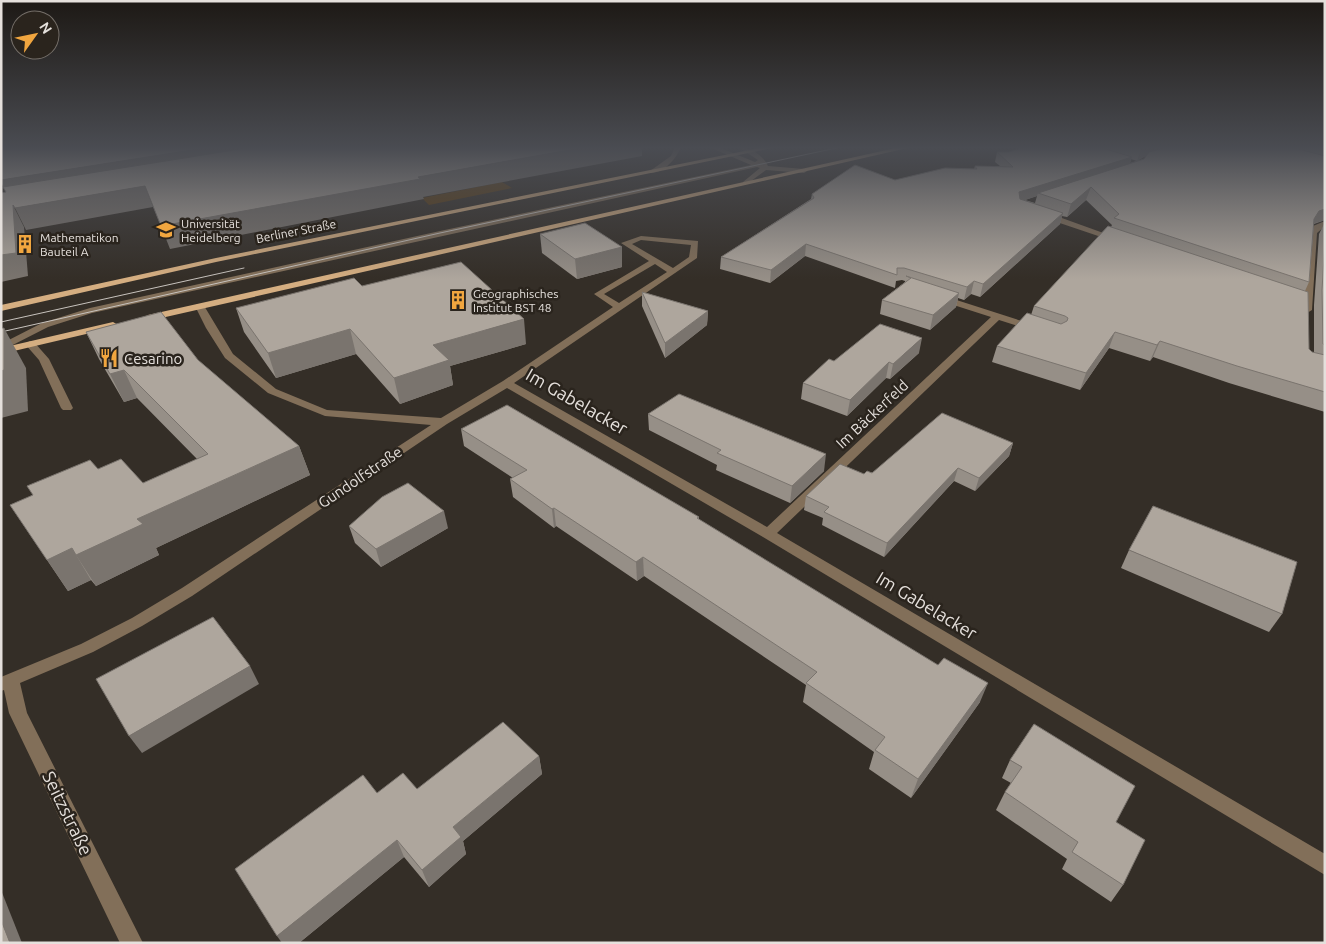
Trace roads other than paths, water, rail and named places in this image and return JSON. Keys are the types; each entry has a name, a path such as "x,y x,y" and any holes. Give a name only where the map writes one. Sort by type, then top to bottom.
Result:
{"main road":[{"name":"Berliner Straße","path":"1,308 216,260 558,191"},
{"path":"1,350 709,191"}],"street":[{"path":"1,350 45,325 90,311 440,232 635,191"},
{"path":"1040,213 1122,242"},
{"path":"1307,322 1303,303 1313,233 1316,228 1325,224"},
{"name":"Gundolfstraße","path":"6,682 87,648 137,622 203,582 443,422 507,383 693,258 695,243 642,238 625,243 654,262"},
{"path":"619,307 598,294 654,262 672,271"},
{"path":"934,296 1047,332"},
{"path":"200,306 211,328 229,356 272,391 325,413 443,422"},
{"name":"Im Bäckerfeld","path":"768,534 997,317"},
{"path":"30,344 44,359 67,408"},
{"name":"Im Gabelacker","path":"507,383 768,534 1325,865"},
{"name":"Seitzstraße","path":"6,682 18,713 132,943"}],"tram line":[{"path":"1,332 636,191"},
{"path":"1,322 244,268"}],"place":[{"name":"Universität Heidelberg","path":"166,230"},
{"name":"Mathematikon Bauteil A","path":"25,244"},
{"name":"Geographisches Institut BST 48","path":"458,300"},
{"name":"Cesarino","path":"109,358"}]}
